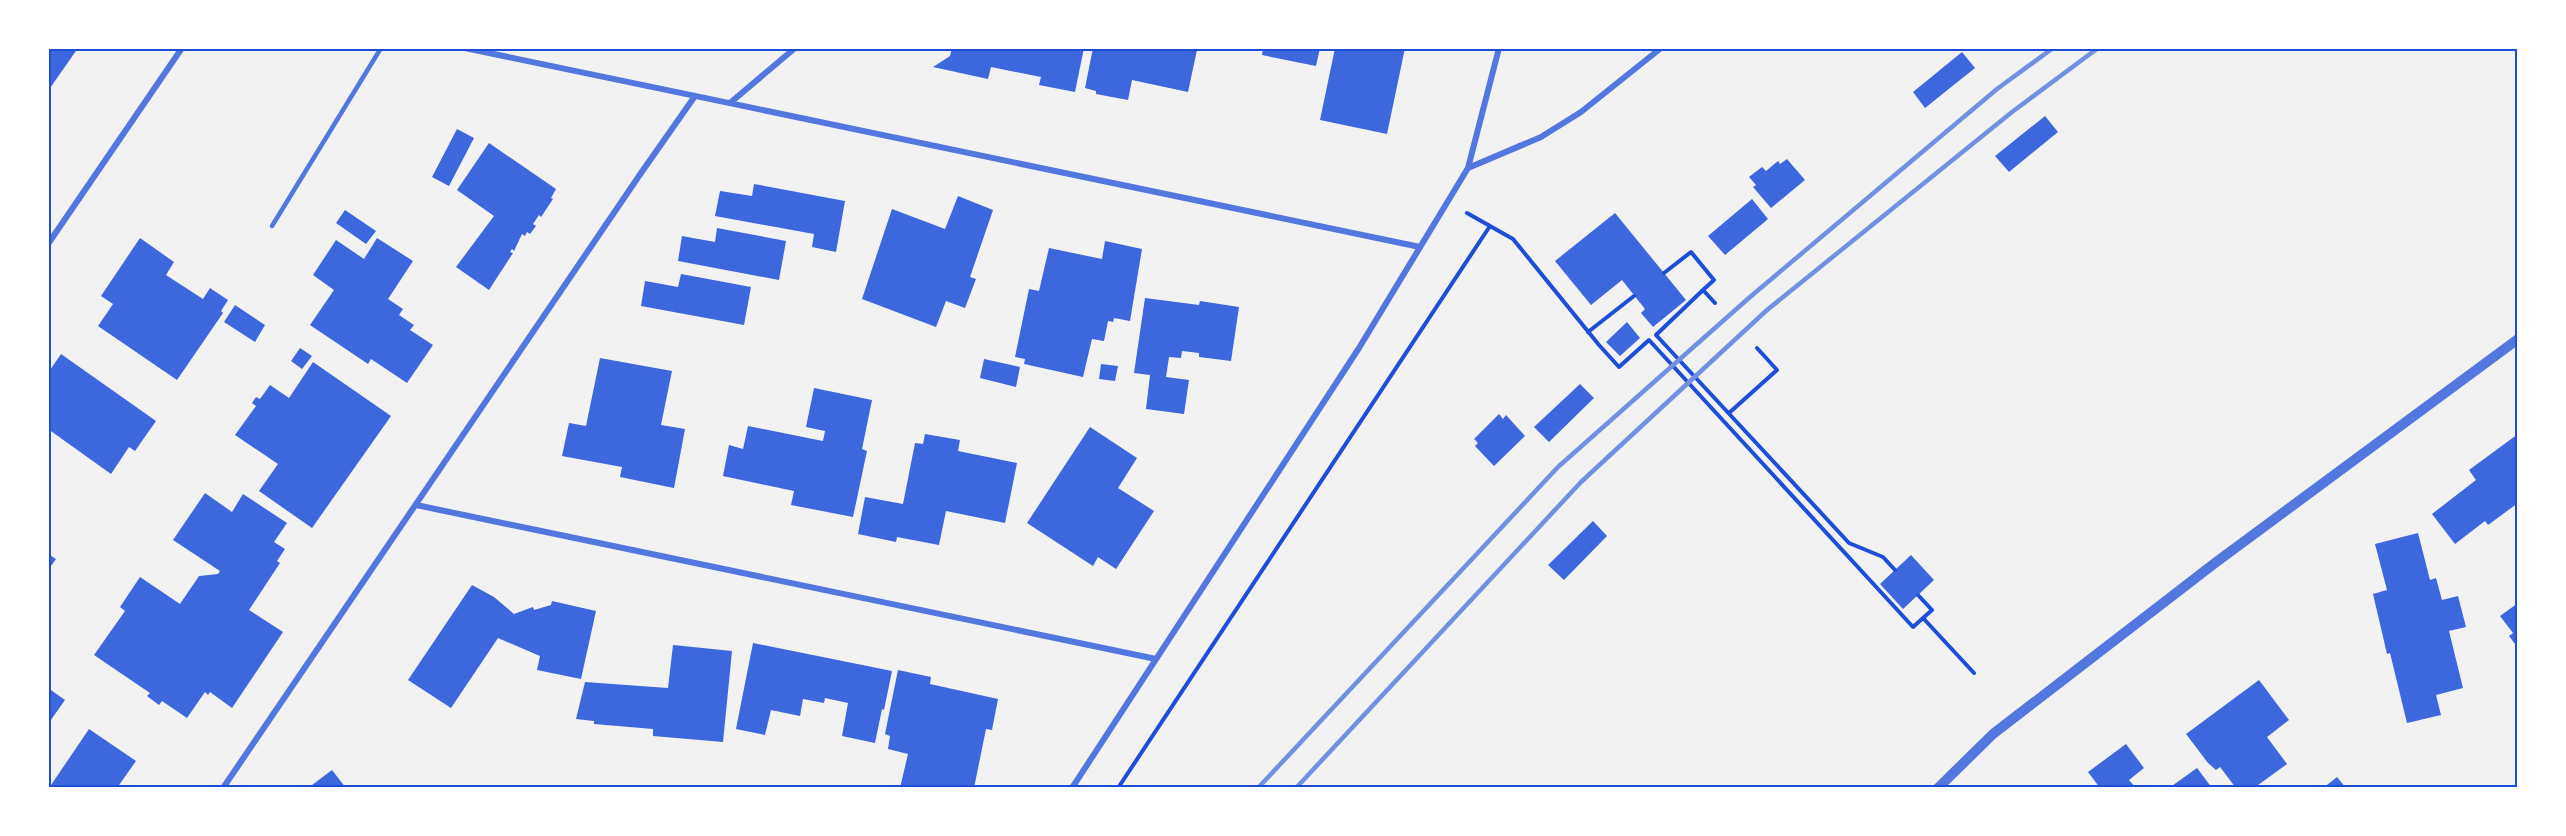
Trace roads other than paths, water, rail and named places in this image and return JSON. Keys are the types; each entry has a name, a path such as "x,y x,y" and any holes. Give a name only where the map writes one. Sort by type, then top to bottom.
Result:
{"street":[{"path":"48,244 182,48"},
{"path":"465,48 1420,247"},
{"path":"730,103 795,48"},
{"path":"1072,788 1359,348 1468,168 1500,48"},
{"path":"1468,168 1541,137 1581,112 1661,48"},
{"path":"223,788 641,173 696,96"},
{"path":"1938,788 1993,734 2216,563 2518,339"},
{"path":"416,505 1156,659"}],"lane":[{"path":"272,226 381,48"}],"railway":[{"path":"1258,788 1558,467 1750,297 1997,89 2053,48"},
{"path":"1296,788 1581,482 1767,310 2012,112 2098,48"}]}
